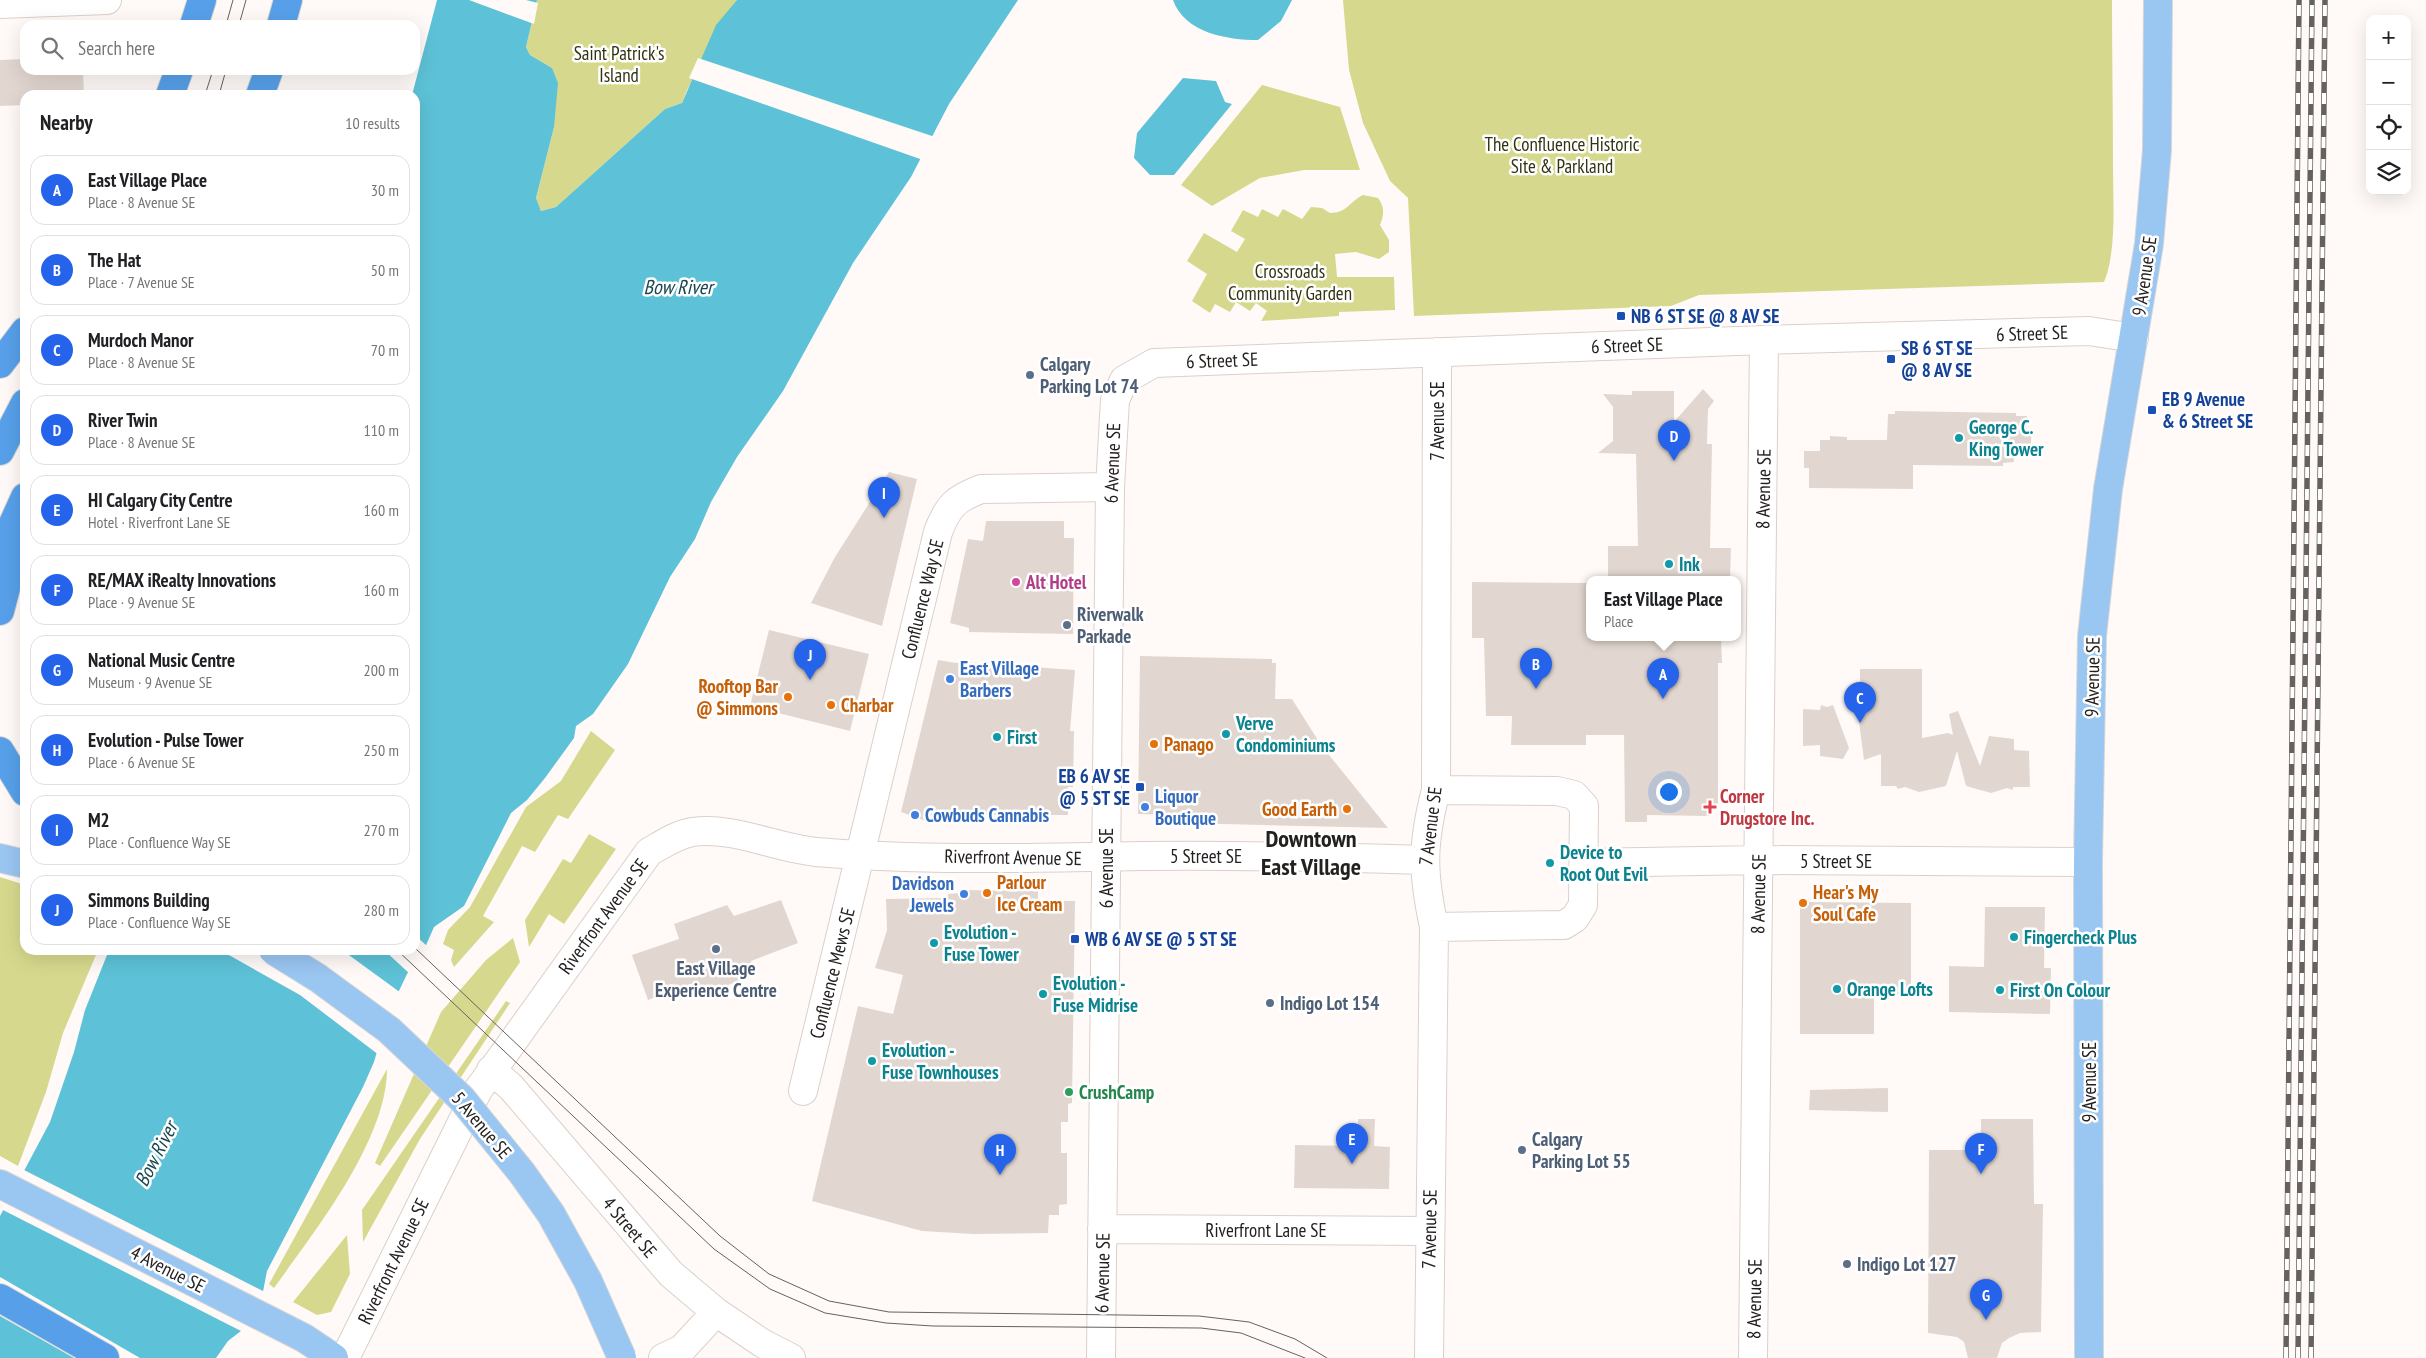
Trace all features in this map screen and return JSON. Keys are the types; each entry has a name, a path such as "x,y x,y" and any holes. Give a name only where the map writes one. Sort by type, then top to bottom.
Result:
{"highway":[{"path":"196,20 202,0"},
{"path":"282,20 288,0"},
{"path":"262,90 267,75"},
{"path":"0,364 20,338"},
{"path":"0,451 20,413"},
{"path":"0,611 6,588 4,542 20,508"},
{"path":"0,751 20,784"},
{"path":"0,1298 105,1358"}],"main road":[{"name":"9 Avenue SE","path":"2089,1358 2088,862 2092,636 2108,489 2149,244 2157,150 2158,0"},
{"path":"0,858 20,863"},
{"name":"5 Avenue SE","path":"281,955 318,978 389,1030 462,1099 522,1173 551,1214 588,1281 622,1358"},
{"name":"4 Avenue SE","path":"0,1184 304,1338 334,1358"}],"street":[{"path":"0,4 107,0"},
{"name":"6 Street SE","path":"1124,380 1154,363 1764,340 2089,331 2134,338"},
{"name":"8 Avenue SE","path":"1753,1358 1764,340"},
{"name":"7 Avenue SE","path":"1429,1358 1434,927 1424,876 1424,860 1425,838 1436,790 1437,352"},
{"name":"6 Avenue SE","path":"1101,1358 1110,487 1115,400 1124,380"},
{"name":"Confluence Way SE","path":"859,854 938,532 946,511 965,496 981,489 1110,487"},
{"path":"1434,927 1564,925 1575,918 1583,905 1584,863 1584,806 1574,795 1557,791 1436,790"},
{"name":"Riverfront Avenue SE","path":"345,1358 478,1090 649,852 674,837 692,832 717,832 799,850 859,854 1107,857"},
{"name":"Confluence Mews SE","path":"803,1091 859,854"},
{"name":"5 Street SE","path":"1107,857 1269,856 1424,860"},
{"name":"5 Street SE","path":"1584,863 1759,860 2088,862"},
{"name":"4 Street SE","path":"491,1070 511,1087 671,1274 716,1312 762,1343 792,1358"},
{"name":"Riverfront Lane SE","path":"1102,1230 1429,1231"},
{"path":"663,1358 682,1349 716,1312"}],"green space":[{"name":"Saint Patrick's Island","path":"537,0 737,0 687,90 682,103 665,109 556,207 541,211 536,198 554,127 552,68 530,55 526,47"},
{"name":"The Confluence Historic Site & Parkland","path":"1343,0 2112,0 2113,240 2104,282 1699,295 1671,306 1414,316 1408,198 1390,181 1363,123 1349,70"},
{"path":"1262,85 1340,107 1360,170 1304,170 1260,178 1212,206 1181,185"},
{"name":"Crossroads Community Garden","path":"1363,195 1378,198 1382,205 1383,214 1380,225 1389,240 1389,252 1379,259 1356,252 1335,254 1337,277 1394,277 1395,310 1339,312 1339,316 1261,321 1267,311 1256,303 1250,311 1236,302 1230,312 1215,304 1210,313 1192,301 1207,274 1187,261 1204,233 1237,252 1245,239 1231,231 1243,210 1258,217 1262,209 1278,217 1283,209 1302,219 1311,207 1322,208 1330,213 1336,213"},
{"path":"591,731 615,750 568,819 558,815 535,852 522,846 483,916 494,922 454,967 451,960 454,950 443,944 448,930 470,907 526,807 561,781"},
{"path":"589,834 616,849 564,924 549,914 529,947 525,920 563,859 571,863"},
{"path":"0,877 20,883 20,955 96,955 63,1033 46,1092 18,1166 0,1156"},
{"path":"513,938 520,962 380,1166 375,1163 441,1012 486,960"},
{"path":"506,1001 510,1003 420,1139 363,1242 362,1210"},
{"path":"387,1069 384,1096 375,1125 362,1154 328,1212 274,1288 269,1284"},
{"path":"347,1235 350,1274 331,1312 317,1315 293,1302"}],"water":[{"name":"Bow River","path":"437,0 537,0 526,47 530,55 552,68 558,83 554,127 536,198 541,211 556,207 665,109 682,103 716,25 737,0 1018,0 949,104 911,177 853,263 783,391 737,457 711,502 695,539 670,577 628,664 593,714 576,726 574,738 545,778 527,800 511,813 464,906 434,927 423,952 407,974 388,1014 374,1062 363,1087 267,1271 259,1312 250,1324 228,1341 216,1358 0,1358 0,1216 50,1122 74,1052 85,1010 107,955 420,955 420,90 413,90 417,75 420,75 420,65"},
{"path":"1173,0 1292,0 1281,21 1258,40 1246,40 1221,36 1197,27 1179,11"},
{"path":"1183,78 1216,81 1225,102 1232,104 1174,175 1150,175 1134,158 1137,133"}],"pier":[{"path":"469,0 526,0 538,3 534,24"},
{"path":"698,58 935,137 923,160 689,78"},
{"path":"420,940 428,947 410,974 389,955 420,955"},
{"path":"229,955 349,955 401,993 390,1015 379,1055 300,995"},
{"path":"22,1169 265,1292 261,1313 252,1326 243,1332 1,1209"},
{"path":"0,1277 140,1358 74,1358 0,1316"}],"building":[{"path":"20,59 20,75 83,75 84,90 20,90 20,105 0,106 0,60"},
{"path":"1703,389 1714,401 1708,409 1707,444 1712,444 1710,548 1731,548 1730,576 1608,576 1608,546 1638,546 1636,454 1598,453 1613,441 1613,407 1603,394 1632,395 1632,391 1674,391 1674,422"},
{"name":"George C. King Tower","path":"1895,411 2016,413 2016,416 2027,416 2027,436 2031,436 2031,452 2013,452 2014,462 2003,463 2003,466 1913,465 1913,489 1809,488 1809,468 1804,468 1804,451 1820,451 1820,440 1830,440 1830,436 1847,437 1847,440 1887,440 1888,414 1895,414"},
{"path":"889,472 917,479 882,626 811,603 835,557"},
{"name":"Alt Hotel","path":"986,521 1064,521 1064,538 1074,538 1073,634 969,632 969,628 950,623 968,539 983,541"},
{"path":"1472,582 1586,583 1586,641 1721,641 1722,663 1718,663 1718,806 1709,816 1647,815 1647,822 1625,822 1624,735 1586,735 1586,745 1511,745 1512,716 1486,716 1484,638 1472,638"},
{"path":"769,630 869,654 850,731 750,706"},
{"name":"Verve Condominiums","path":"1140,656 1272,659 1272,663 1276,663 1275,699 1292,699 1321,745 1388,828 1182,823 1182,815 1138,814"},
{"name":"First","path":"938,660 956,663 965,662 1075,670 1070,731 1074,731 1073,787 1068,787 1068,815 1029,815 1029,818 1002,818 1003,815 936,814 934,824 901,812"},
{"path":"1860,669 1922,669 1922,738 1948,733 1953,735 1949,714 1958,711 1980,766 1989,736 2014,739 2014,750 2029,751 2030,787 2013,787 2013,790 2007,788 1991,793 1966,786 1957,751 1946,786 1919,792 1905,787 1898,789 1896,786 1881,786 1881,754 1864,760 1857,706 1860,707"},
{"path":"1821,705 1827,707 1833,705 1849,748 1843,759 1820,756 1820,745 1803,746 1803,709 1820,710"},
{"path":"961,890 1038,891 1038,901 1075,901 1072,1103 1068,1104 1068,1122 1061,1122 1061,1153 1067,1153 1067,1204 1059,1205 1059,1215 1049,1215 1048,1233 973,1234 922,1231 812,1201 858,1006 893,1014 903,975 875,968 887,930 886,899 948,898 948,894 960,893"},
{"name":"East Village Experience Centre","path":"781,900 798,943 751,961 754,975 702,995 696,982 648,1000 632,955 679,939 674,924 727,905 734,916"},
{"name":"Orange Lofts","path":"1806,902 1911,903 1911,995 1874,995 1874,1034 1800,1034 1800,908"},
{"path":"1985,907 2045,907 2044,968 2051,968 2050,1014 1949,1012 1949,966 1984,967"},
{"path":"1888,1088 1888,1112 1809,1110 1810,1090"},
{"path":"1358,1119 1375,1119 1374,1146 1390,1147 1389,1189 1294,1188 1295,1145 1358,1146"},
{"path":"1981,1119 2033,1119 2034,1204 2043,1204 2041,1332 2020,1333 2009,1338 2002,1343 1997,1358 1968,1358 1964,1342 1957,1337 1928,1333 1929,1150 1981,1150"}],"tram line":[{"path":"227,20 233,0"},
{"path":"240,20 246,0"},
{"path":"207,90 211,75"},
{"path":"220,90 225,75"},
{"path":"420,953 720,1236 769,1274 829,1301 889,1312 1199,1316 1249,1322 1295,1339 1327,1358"},
{"path":"402,955 714,1249 770,1289 825,1313 886,1323 933,1326 1201,1328 1241,1333 1305,1358"}],"railway":[{"path":"2286,1358 2299,0"},
{"path":"2298,1358 2312,0"},
{"path":"2311,1358 2325,0"}],"place":[{"name":"NB 6 ST SE @ 8 AV SE","path":"1621,316"},
{"name":"SB 6 ST SE @ 8 AV SE","path":"1891,359"},
{"name":"Calgary Parking Lot 74","path":"1030,375"},
{"name":"EB 9 Avenue & 6 Street SE","path":"2152,410"},
{"name":"George C. King Tower","path":"1959,438"},
{"name":"River Twin","path":"1674,461"},
{"name":"M2","path":"884,518"},
{"name":"Ink","path":"1669,564"},
{"name":"Alt Hotel","path":"1016,582"},
{"name":"Riverwalk Parkade","path":"1067,625"},
{"name":"East Village Barbers","path":"950,679"},
{"name":"Simmons Building","path":"810,680"},
{"name":"The Hat","path":"1536,689"},
{"name":"Rooftop Bar @ Simmons","path":"788,697"},
{"name":"East Village Place","path":"1663,699"},
{"name":"Charbar","path":"831,705"},
{"name":"Murdoch Manor","path":"1860,723"},
{"name":"Verve Condominiums","path":"1226,734"},
{"name":"First","path":"997,737"},
{"name":"Panago","path":"1154,744"},
{"name":"EB 6 AV SE @ 5 ST SE","path":"1140,787"},
{"name":"Liquor Boutique","path":"1145,807"},
{"name":"Corner Drugstore Inc.","path":"1710,807"},
{"name":"Good Earth","path":"1347,809"},
{"name":"Cowbuds Cannabis","path":"915,815"},
{"name":"Device to Root Out Evil","path":"1550,863"},
{"name":"Parlour Ice Cream","path":"987,893"},
{"name":"Davidson Jewels","path":"964,894"},
{"name":"Hear's My Soul Cafe","path":"1803,903"},
{"name":"Fingercheck Plus","path":"2014,937"},
{"name":"WB 6 AV SE @ 5 ST SE","path":"1075,939"},
{"name":"Evolution - Fuse Tower","path":"934,943"},
{"name":"East Village Experience Centre","path":"716,949"},
{"name":"Orange Lofts","path":"1837,989"},
{"name":"First On Colour","path":"2000,990"},
{"name":"Evolution - Fuse Midrise","path":"1043,994"},
{"name":"Indigo Lot 154","path":"1270,1003"},
{"name":"Evolution - Fuse Townhouses","path":"872,1061"},
{"name":"CrushCamp","path":"1069,1092"},
{"name":"Calgary Parking Lot 55","path":"1522,1150"},
{"name":"HI Calgary City Centre","path":"1352,1164"},
{"name":"RE/MAX iRealty Innovations","path":"1981,1174"},
{"name":"Evolution - Pulse Tower","path":"1000,1175"},
{"name":"Indigo Lot 127","path":"1847,1264"},
{"name":"National Music Centre","path":"1986,1320"}],"district":[{"name":"Downtown East Village","path":"1311,853"}]}
